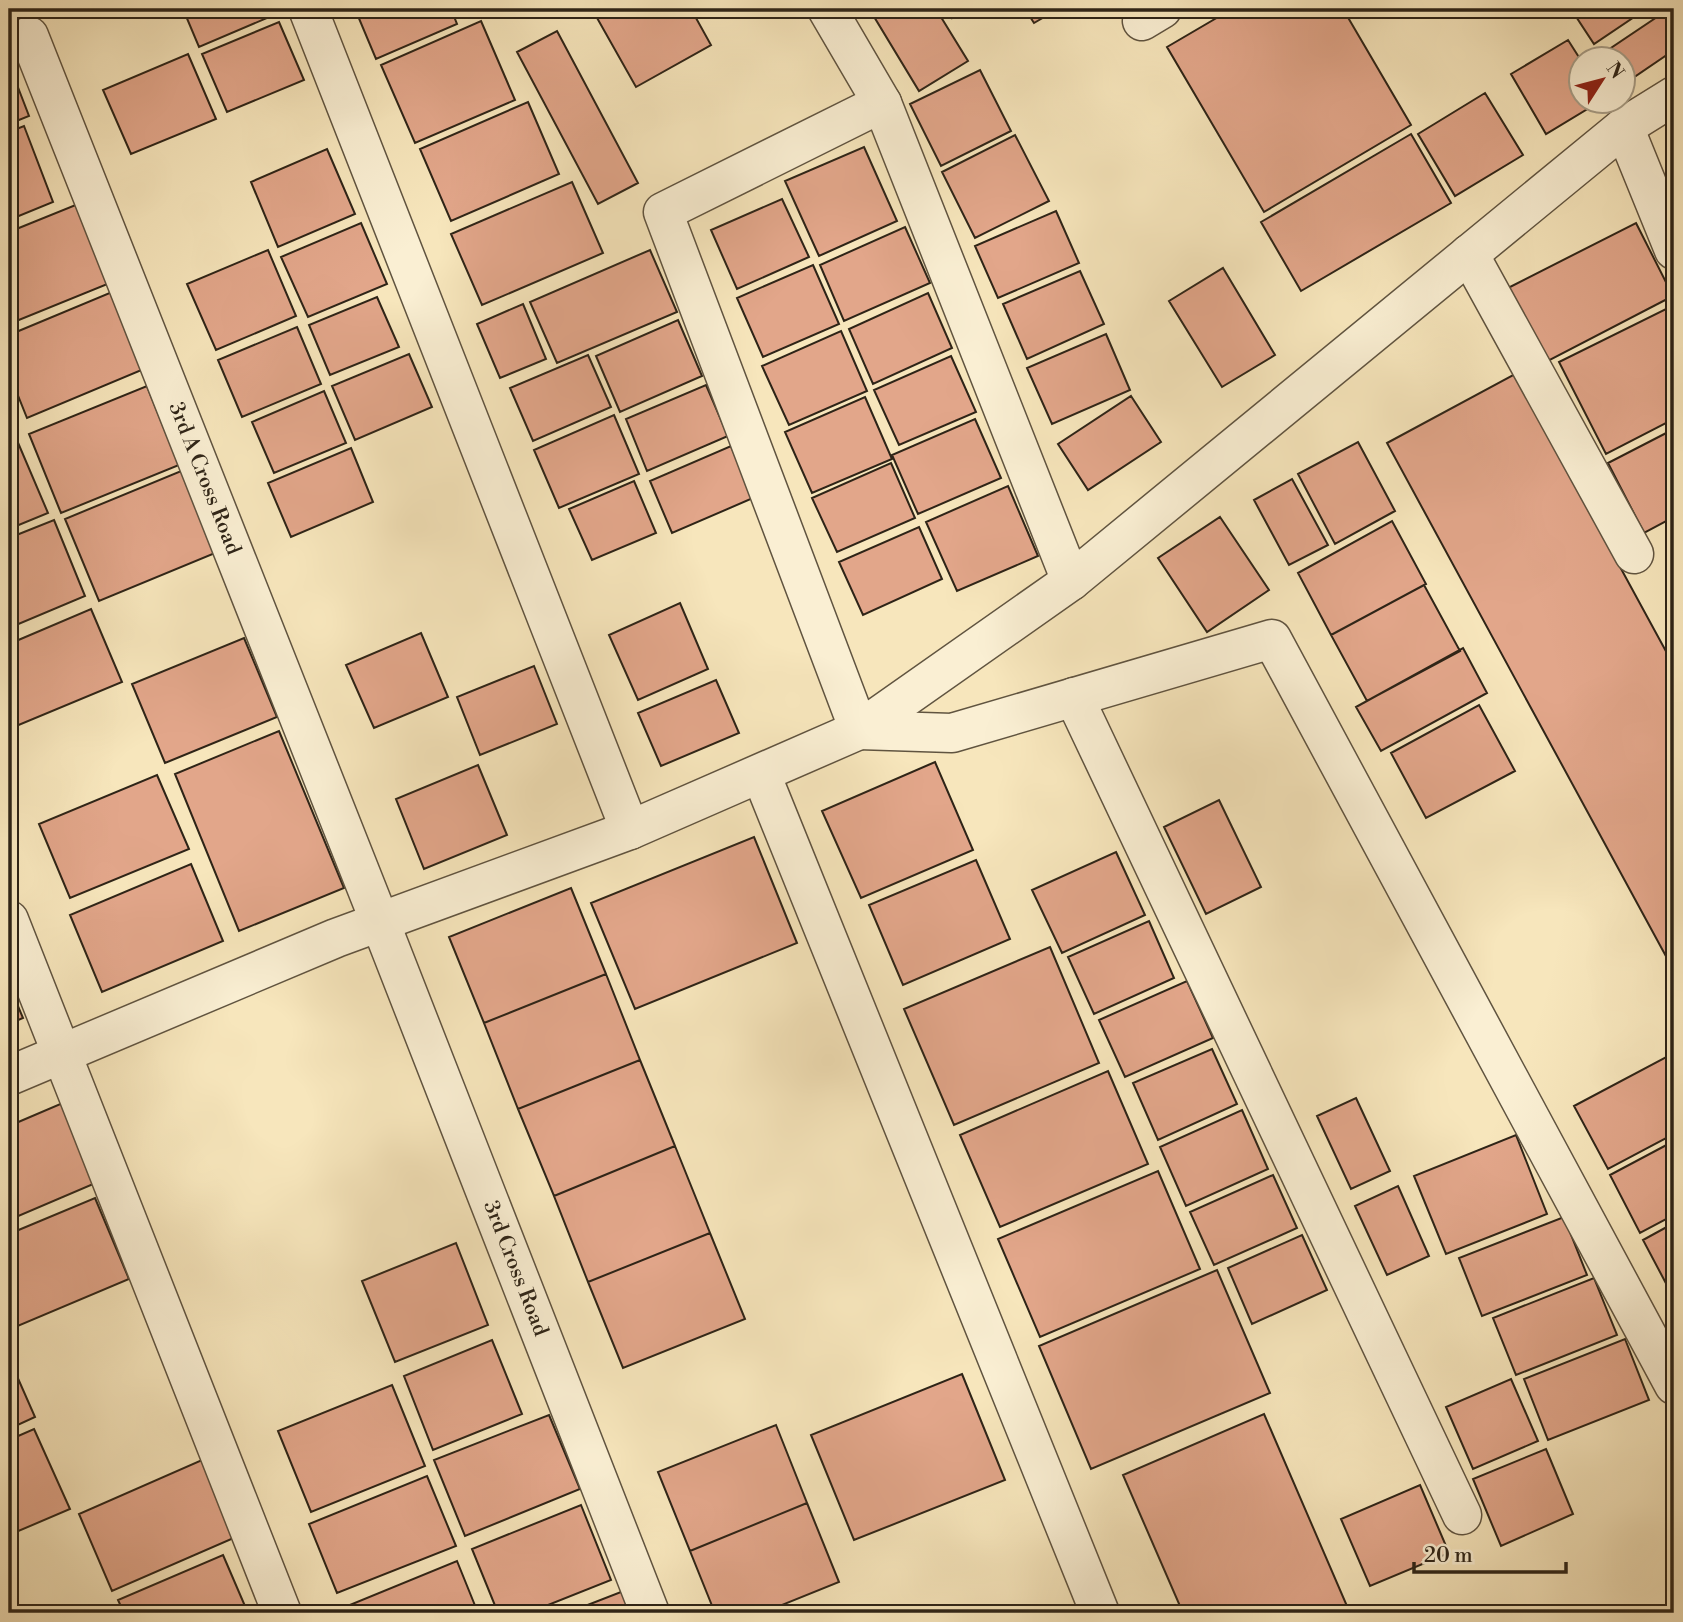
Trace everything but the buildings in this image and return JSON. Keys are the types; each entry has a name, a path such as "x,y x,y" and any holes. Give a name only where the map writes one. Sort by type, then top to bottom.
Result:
{"street":[{"path":"308,9 631,830"},
{"path":"827,9 882,103 1070,581"},
{"name":"3rd A Cross Road","path":"29,37 380,922"},
{"path":"9,1076 336,938 631,830 859,730 1070,581 1624,127 1674,96"},
{"path":"859,730 663,212 882,103"},
{"path":"1624,127 1674,250"},
{"path":"1469,254 1634,554"},
{"path":"859,730 951,733 1272,639 1674,1385"},
{"path":"1074,697 1462,1515"},
{"path":"761,774 1100,1613"},
{"path":"9,920 282,1613"},
{"name":"3rd Cross Road","path":"380,922 650,1613"}]}
